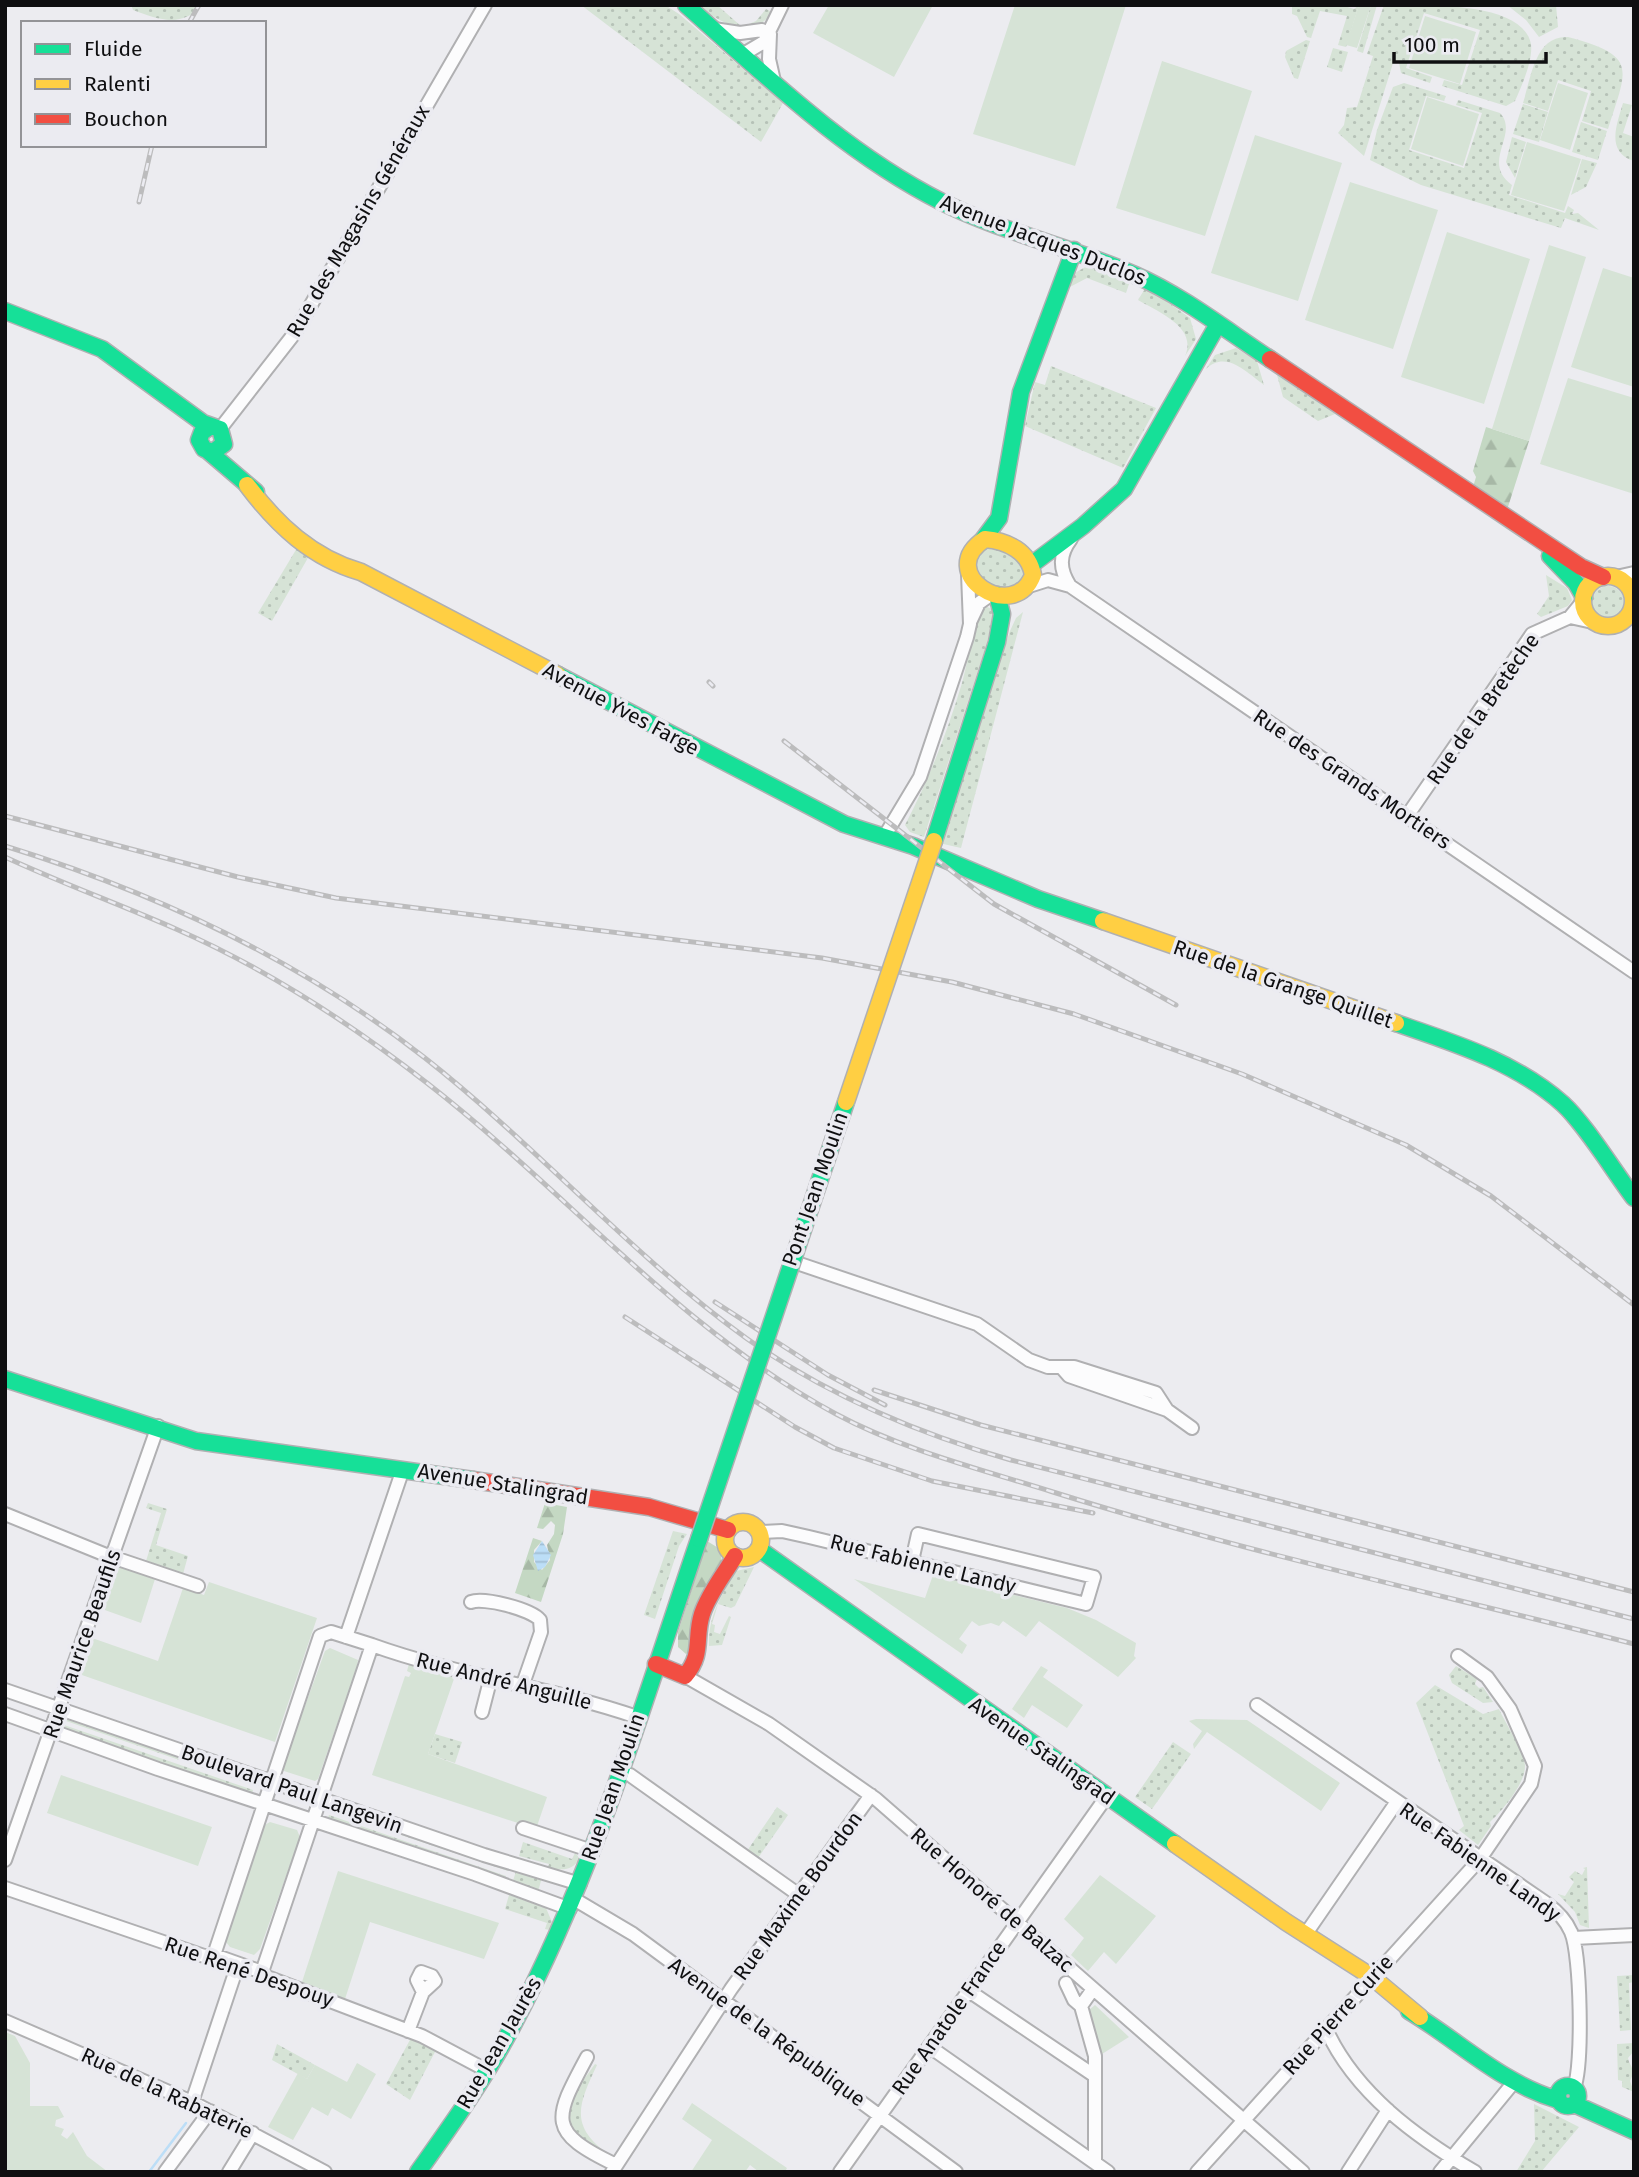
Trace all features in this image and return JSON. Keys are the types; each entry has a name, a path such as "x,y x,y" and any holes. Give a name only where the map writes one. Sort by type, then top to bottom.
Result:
{"street":[{"name":"Rue des Magasins Généraux","path":"212,438 294,334 485,5"},
{"name":"Avenue Jacques Duclos","path":"686,5 832,131 918,189 964,212 1138,275 1218,324 1586,571 1609,577"},
{"path":"742,55 768,28 782,5"},
{"path":"713,29 740,33 768,28"},
{"path":"768,28 769,59 775,83"},
{"path":"970,624 967,556 991,532 999,518 1021,392 1074,250"},
{"name":"Avenue Yves Farge","path":"5,311 90,342 131,368 168,399 192,426 212,438 232,469 300,541 820,813 884,837"},
{"path":"1070,586 1062,571 1062,555 1071,538 1118,495 1137,470 1218,324"},
{"name":"Avenue Jacques Duclos","path":"1484,502 1550,557 1583,599"},
{"path":"1031,565 1083,526"},
{"path":"982,541 995,539 1011,544 1026,556 1031,565 1030,580 997,642"},
{"name":"Rue des Grands Mortiers","path":"1031,565 1070,586 1634,972"},
{"path":"1609,577 1629,587 1633,604 1624,620 1604,624 1587,614 1583,599 1588,586 1609,577 1634,573"},
{"path":"968,574 995,594 1009,597 1044,580 1057,580"},
{"path":"884,837 920,777 979,603 995,594"},
{"path":"995,594 1002,614 997,642"},
{"name":"Rue de la Bretèche","path":"1407,816 1532,634 1570,617 1583,599"},
{"path":"1570,617 1634,632"},
{"name":"Pont Jean Moulin","path":"656,1664 933,841 997,642"},
{"name":"Rue de la Grange Quillet","path":"884,837 943,857 1038,899 1293,989 1346,1004 1463,1046 1509,1067 1564,1105 1634,1198"},
{"path":"791,1261 977,1324 1029,1360 1062,1368 1074,1367 1156,1394 1167,1410 1192,1428"},
{"name":"Avenue Stalingrad","path":"5,1379 158,1426 218,1434 274,1450 649,1507 729,1530"},
{"name":"Rue Maurice Beaufils","path":"5,1860 158,1426"},
{"path":"214,1955 320,1636 331,1632 346,1637 403,1469"},
{"path":"5,1514 113,1557 198,1586"},
{"path":"742,1522 752,1524 760,1532 759,1549 751,1556 735,1556 725,1541 729,1530 742,1522"},
{"name":"Rue Fabienne Landy","path":"760,1532 782,1531 1086,1604 1094,1577 918,1534 912,1561"},
{"name":"Avenue Stalingrad","path":"759,1549 1514,2082 1569,2096"},
{"path":"685,1676 699,1658 699,1627 704,1609 735,1556"},
{"path":"471,1602 481,1600 518,1608 534,1614 540,1620 541,1632 523,1684"},
{"name":"Rue André Anguille","path":"346,1637 425,1662 585,1699 637,1717"},
{"path":"262,1972 372,1645"},
{"name":"Rue Pierre Curie","path":"1197,2172 1480,1859 1531,1784 1535,1766 1500,1693 1481,1671 1458,1656"},
{"name":"Rue Honoré de Balzac","path":"656,1664 685,1676 769,1724 871,1795 1303,2172"},
{"name":"Rue Jean Moulin","path":"575,1897 656,1664"},
{"path":"482,1712 491,1677"},
{"name":"Boulevard Paul Langevin","path":"5,1690 322,1800 575,1897"},
{"name":"Rue Fabienne Landy","path":"1257,1705 1553,1909 1565,1921 1574,1938 1580,2046 1569,2096"},
{"name":"Boulevard Paul Langevin","path":"5,1714 315,1821 575,1897"},
{"path":"620,1772 630,1775 799,1895"},
{"name":"Rue Maxime Bourdon","path":"614,2168 723,2000 871,1795"},
{"name":"Rue Anatole France","path":"840,2172 1107,1796"},
{"path":"1305,1935 1396,1803"},
{"path":"523,1828 592,1851"},
{"name":"Rue René Despouy","path":"5,1888 205,1956 214,1955 262,1972 267,1977 408,2031 486,2070"},
{"name":"Avenue de la République","path":"575,1897 626,1929 956,2172"},
{"name":"Rue Jean Jaurès","path":"418,2172 486,2070 526,2001 575,1897"},
{"path":"1574,1938 1634,1935"},
{"path":"192,2102 238,1964"},
{"path":"1066,1983 1080,2006 1093,2042 1095,2162"},
{"path":"1080,2006 1093,1989"},
{"path":"969,1991 1095,2076"},
{"path":"408,2031 423,1992"},
{"name":"Rue de la Rabaterie","path":"5,2021 192,2102 325,2172"},
{"path":"1326,2029 1357,2078 1388,2110 1475,2172"},
{"name":"Avenue Stalingrad","path":"1462,2045 1541,2087 1569,2096"},
{"path":"930,2047 1108,2172"},
{"path":"587,2057 562,2106 563,2125 578,2146 614,2168"},
{"path":"1440,2172 1514,2082"},
{"path":"1569,2096 1634,2140"},
{"path":"1348,2172 1388,2110"},
{"path":"165,2172 210,2111"},
{"path":"1597,2117 1634,2131"},
{"path":"229,2172 253,2133"}],"green space":[{"path":"131,5 203,5 187,17 170,20 133,10"},
{"path":"581,5 665,5 679,14 783,103 761,142"},
{"path":"698,5 717,5 742,27 725,23"},
{"path":"829,5 933,5 894,77 813,33"},
{"path":"1015,5 1126,5 1075,166 973,134"},
{"path":"1292,5 1341,5 1354,9 1359,5 1346,47 1338,45 1347,16 1320,11 1311,38 1307,37 1297,16 1292,14"},
{"path":"1359,5 1371,5 1357,48 1346,45"},
{"path":"1371,5 1377,5 1363,53 1357,51"},
{"path":"1384,5 1467,8 1509,19 1524,30 1531,44 1526,73 1515,101 1506,106 1442,86 1444,80 1462,85 1480,30 1424,13 1406,68 1432,77 1430,83 1401,73 1399,63 1394,60 1364,156 1338,133 1344,125 1347,108 1357,107 1373,56 1367,54"},
{"path":"1507,5 1556,5 1558,27 1539,37 1526,20"},
{"path":"766,9 772,12 755,26 742,27 756,21"},
{"path":"1425,16 1476,32 1460,84 1409,68"},
{"path":"1568,37 1607,51 1617,58 1622,67 1620,92 1608,129 1582,121 1591,91 1558,80 1548,111 1523,103 1541,50 1557,38"},
{"path":"1306,40 1310,41 1298,79 1294,78 1285,57 1286,51"},
{"path":"1333,48 1348,52 1342,72 1327,67"},
{"path":"1162,61 1252,91 1205,236 1116,208"},
{"path":"1404,83 1446,96 1444,101 1426,96 1409,150 1464,168 1482,113 1456,105 1458,100 1500,113 1506,130 1499,167 1512,185 1509,195 1565,213 1568,206 1574,210 1572,214 1578,213 1599,230 1565,218 1561,228 1421,185 1370,160 1377,130 1393,87"},
{"path":"1558,83 1588,93 1570,150 1540,140"},
{"path":"1427,97 1479,114 1463,166 1411,149"},
{"path":"1623,103 1632,105 1623,133 1634,137 1634,161 1625,157 1616,144 1616,128"},
{"path":"1523,104 1548,112 1539,142 1513,134"},
{"path":"1581,122 1607,131 1598,160 1572,152"},
{"path":"1255,135 1342,163 1298,301 1211,273"},
{"path":"1512,137 1526,142 1515,178 1506,162"},
{"path":"1527,142 1581,159 1564,211 1511,195"},
{"path":"1582,159 1597,163 1586,187 1571,195"},
{"path":"1350,182 1438,210 1393,349 1305,320"},
{"path":"1447,232 1530,259 1484,404 1401,377"},
{"path":"1549,245 1586,257 1529,441 1492,429"},
{"path":"1087,266 1095,266 1130,281 1126,293 1087,278 1068,288 1073,274"},
{"path":"1603,268 1634,278 1634,387 1571,367"},
{"path":"1146,287 1190,318 1196,339 1185,356 1188,346 1181,329 1165,315 1138,300"},
{"path":"1236,348 1257,361 1264,385 1243,369 1228,362 1213,364 1206,369 1215,355"},
{"path":"1051,366 1156,408 1123,468 1025,426 1035,382 1045,385"},
{"path":"1277,375 1335,414 1318,421 1283,397"},
{"path":"1568,378 1634,398 1634,494 1540,464"},
{"path":"1486,427 1529,441 1507,510 1473,487 1476,477 1473,471"},
{"path":"991,546 1017,558 1025,572 1022,582 1005,591 982,577 974,565 975,559 980,552"},
{"path":"297,548 309,556 272,621 258,613"},
{"path":"1546,575 1567,588 1572,600 1568,606 1541,617 1537,614 1549,596"},
{"path":"1608,586 1620,590 1624,602 1620,614 1608,618 1596,614 1592,602 1596,590"},
{"path":"983,605 994,610 987,643 924,837 910,832 905,825 930,773 950,720"},
{"path":"1023,612 961,848 939,843 1010,631 1016,618"},
{"path":"148,1503 167,1509 156,1545 188,1556 183,1574 146,1561 161,1513 146,1508"},
{"path":"545,1503 567,1507 563,1534 541,1602 515,1593 533,1538 542,1541 534,1550 534,1562 542,1570 550,1560 547,1545 554,1534 555,1525 551,1521 543,1529 537,1528"},
{"path":"673,1531 687,1534 679,1546 655,1619 644,1615"},
{"path":"707,1541 720,1549 722,1562 692,1649 686,1654 678,1647 678,1632"},
{"path":"117,1566 155,1579 141,1623 102,1609"},
{"path":"754,1567 735,1606 731,1608 718,1604 712,1624 715,1625 714,1632 720,1634 729,1616 731,1617 722,1645 709,1646 713,1616 716,1607 725,1589 736,1571"},
{"path":"933,1575 1067,1608 1096,1620 1136,1643 1136,1658 1118,1677 1039,1621 1026,1637 1003,1621 999,1626 991,1623 979,1626 972,1621 959,1639 967,1645 962,1654 854,1579 925,1598"},
{"path":"209,1582 317,1618 275,1742 79,1674 92,1638 158,1661 183,1588 204,1595"},
{"path":"330,1648 358,1660 318,1779 315,1781 284,1771 283,1766 325,1651"},
{"path":"409,1664 455,1676 428,1754 547,1797 536,1829 372,1775 405,1676 409,1677 411,1673 407,1671"},
{"path":"1041,1666 1048,1670 1043,1677 1083,1705 1067,1728 1032,1705 1024,1718 1012,1709"},
{"path":"1456,1666 1477,1679 1475,1684 1479,1688 1483,1687 1493,1702 1483,1703 1452,1683 1449,1675"},
{"path":"1435,1685 1483,1714 1499,1709 1524,1760 1524,1772 1518,1788 1490,1822 1491,1826 1478,1845 1459,1830 1464,1826 1416,1703"},
{"path":"67,1716 256,1781 255,1786 66,1721"},
{"path":"1247,1720 1340,1783 1321,1811 1207,1732 1194,1749 1193,1744 1202,1731 1189,1721"},
{"path":"64,1725 253,1790 252,1795 62,1730"},
{"path":"435,1734 462,1742 455,1763 428,1754"},
{"path":"1173,1742 1191,1754 1152,1809 1135,1797"},
{"path":"61,1775 212,1827 198,1866 47,1813"},
{"path":"332,1807 510,1863 508,1871 330,1811"},
{"path":"777,1807 788,1815 758,1858 747,1851"},
{"path":"329,1815 506,1876 503,1883 327,1820"},
{"path":"270,1822 297,1830 300,1837 260,1949 254,1955 230,1947 226,1942 263,1826"},
{"path":"523,1842 572,1859 575,1853 580,1858 566,1869 548,1867 549,1864 519,1856"},
{"path":"1587,1867 1589,1928 1580,1925 1575,1912 1558,1894 1565,1896 1574,1882 1569,1877 1575,1871 1582,1875 1585,1869 1583,1868"},
{"path":"517,1868 542,1877 538,1892 512,1884"},
{"path":"338,1871 499,1923 484,1959 370,1922 345,1999 302,1982"},
{"path":"1100,1875 1156,1916 1116,1964 1104,1952 1088,1971 1071,1955 1084,1938 1064,1919"},
{"path":"509,1895 546,1908 552,1922 550,1930 545,1929 547,1923 505,1909"},
{"path":"1634,1975 1634,1982 1629,1983 1631,2030 1620,2031 1617,1976"},
{"path":"1095,2005 1129,2037 1102,2054 1089,2010"},
{"path":"5,2032 15,2036 30,2063 30,2106 58,2106 64,2117 56,2120 55,2126 64,2129 61,2135 67,2139 73,2132 87,2156 108,2172 5,2172"},
{"path":"411,2038 436,2050 410,2100 386,2084"},
{"path":"1634,2043 1634,2051 1628,2058 1633,2071 1630,2081 1634,2092 1622,2087 1622,2081 1618,2080 1617,2044"},
{"path":"277,2044 315,2065 307,2079 272,2060"},
{"path":"357,2063 376,2074 351,2119 332,2108 328,2116 312,2107 293,2140 268,2127 298,2073 307,2079 315,2065 347,2082"},
{"path":"595,2064 597,2065 585,2093 581,2116 589,2136 613,2157 582,2144 567,2127 569,2100"},
{"path":"692,2103 787,2168 785,2172 759,2172 750,2165 745,2172 691,2172 712,2140 682,2119"},
{"path":"1534,2104 1579,2127 1541,2172 1516,2172 1535,2141"}],"water":[{"path":"542,1541 551,1555 545,1567 538,1571 533,1555"}],"waterway":[{"path":"149,2172 186,2123"}],"railway":[{"path":"190,21 199,5"},
{"path":"139,202 152,147"},
{"path":"709,682 713,686"},
{"path":"784,741 994,904 1176,1005"},
{"path":"5,816 238,877 336,898 822,958 952,982 1074,1014 1242,1074 1406,1145 1491,1196 1634,1305"},
{"path":"5,846 117,885 172,908 277,960 328,990 425,1058 466,1092 663,1272 704,1306 746,1338 840,1395 941,1438 1011,1460 1634,1619"},
{"path":"5,857 209,944 274,979 337,1018 427,1083 478,1125 625,1257 725,1342 779,1380 862,1427 942,1458 1125,1514 1342,1572 1634,1644"},
{"path":"715,1302 828,1375 885,1405"},
{"path":"625,1317 795,1427 834,1448 932,1481 1093,1513"},
{"path":"874,1390 981,1425 1634,1592"}],"traffic: fast":[{"path":"686,5 839,137 906,182 966,213 1087,256 1153,283 1270,359"},
{"path":"982,541 999,518 1021,392 1074,250"},
{"path":"5,311 102,349 203,423 220,429 224,444 213,452 204,449 199,440 202,432 211,426"},
{"path":"1031,565 1083,526 1124,489 1218,324"},
{"path":"208,451 256,492"},
{"path":"1550,556 1576,583 1584,597"},
{"path":"934,841 997,642 1002,614 997,595"},
{"path":"558,675 844,824 913,846 1038,899 1103,921"},
{"path":"1396,1023 1484,1055 1545,1089 1581,1124 1634,1198"},
{"path":"699,1539 846,1102"},
{"path":"5,1379 196,1441 473,1480"},
{"path":"418,2172 503,2044 569,1907 616,1786 699,1539"},
{"path":"759,1549 1175,1844"},
{"path":"1409,2011 1499,2072 1537,2093 1558,2100"},
{"path":"1568,2086 1575,2089 1578,2096 1575,2103 1568,2106 1561,2103 1558,2096 1561,2089 1568,2086"},
{"path":"1574,2104 1634,2131"}],"traffic: slow":[{"path":"247,485 283,526 311,549 361,572 558,675"},
{"path":"985,539 1009,545 1027,560 1033,575 1023,589 1010,595 996,595 972,579 968,566 971,552 985,539"},
{"path":"1608,576 1625,584 1633,601 1625,618 1608,626 1591,618 1583,601 1591,584 1608,576"},
{"path":"846,1102 934,841"},
{"path":"1103,921 1396,1023"},
{"path":"743,1522 756,1527 761,1540 756,1553 743,1558 730,1553 725,1540 730,1527 743,1522"},
{"path":"1175,1844 1286,1922 1372,1977 1420,2017"}],"traffic: jam":[{"path":"1270,359 1581,567 1603,577"},
{"path":"473,1480 649,1507 728,1530"},
{"path":"656,1664 685,1676 691,1668 695,1660 705,1606 735,1556"}]}
